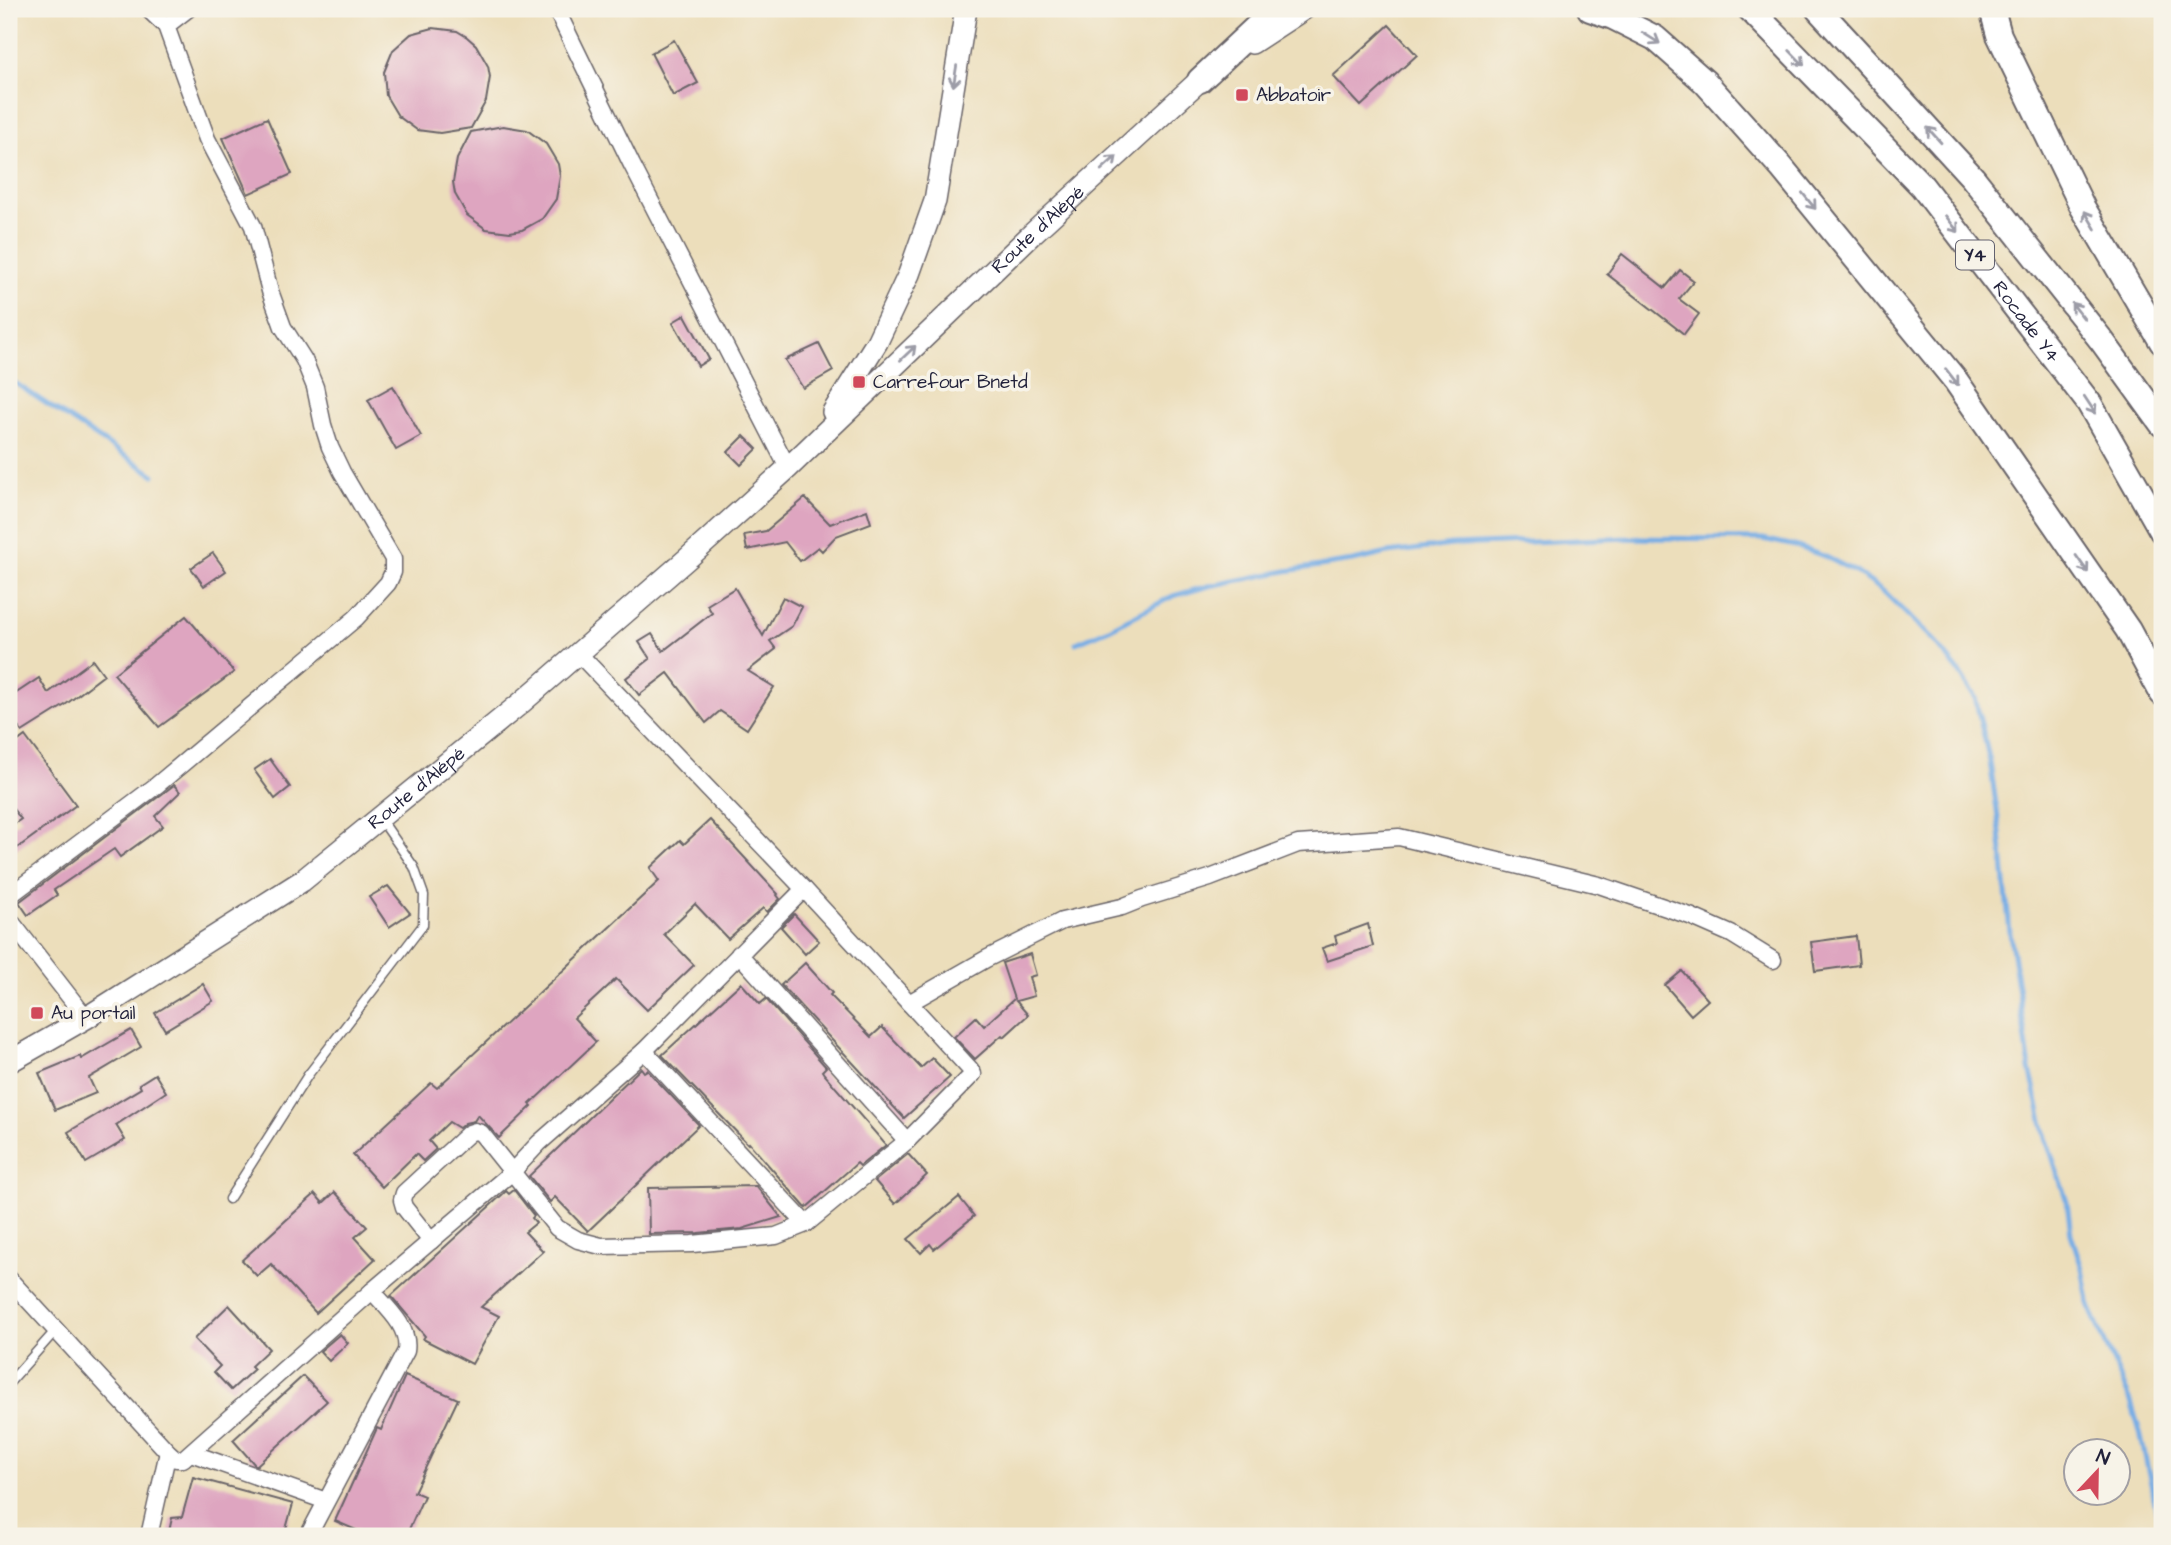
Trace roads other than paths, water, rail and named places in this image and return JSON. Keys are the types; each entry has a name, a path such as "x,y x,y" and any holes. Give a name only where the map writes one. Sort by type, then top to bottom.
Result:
{"highway":[{"path":"1200,80 1276,9"},
{"path":"1590,9 1655,38 1705,82 1782,168 1956,381 2128,631 2162,693"},
{"name":"Rocade Y4","path":"1750,9 1922,186 2090,403 2162,531"},
{"name":"Y4","path":"1818,9 1973,178 2102,341 2162,425"},
{"path":"1993,9 1999,35 2083,208 2162,342"}],"main road":[{"name":"Route d'Alépé","path":"788,468 840,403 877,342 909,274 934,201 965,9"},
{"name":"Route d'Alépé","path":"9,1062 86,1018 302,881 380,818 521,703 687,559 788,468 1031,234 1200,80 1304,9"}],"street":[{"path":"9,896 157,785 356,618 388,583 393,572 393,559 330,447 315,387 304,360 283,327 270,291 253,226 206,139 166,26 148,9"},
{"path":"166,26 188,9"},
{"path":"556,9 632,165 788,468"},
{"path":"431,1241 404,1207 404,1192 469,1133 475,1131 481,1133 557,1228 578,1240 601,1246 692,1244 776,1236 806,1224 907,1141 973,1074 804,889 578,653"},
{"path":"909,1003 986,958 1062,921 1122,907 1210,878 1298,844 1399,837 1599,885 1690,916 1731,934 1773,960"},
{"path":"9,1279 168,1452 180,1460 511,1173 540,1143 644,1051 804,889"},
{"path":"9,919 86,1018"},
{"path":"740,954 907,1141"},
{"path":"644,1051 806,1224"},
{"path":"308,1536 406,1351 408,1340 403,1328 372,1291"},
{"path":"149,1536 168,1452"},
{"path":"191,1453 326,1501"}],"lane":[{"path":"229,1199 308,1075 423,925 424,895 414,867 380,818"},
{"path":"9,1383 55,1330"}],"waterway":[{"path":"9,379 154,475"},
{"path":"1076,643 1173,596 1209,586 1388,553 1452,545 1628,538 1763,539 1824,556 1856,572 1883,591 1933,640 1957,669 1975,697 1990,762 2010,933 2030,1069 2046,1138 2067,1202 2071,1234 2082,1268 2089,1306 2131,1402 2162,1536"}],"place":[{"name":"Abbatoir","path":"1242,95"},
{"name":"Carrefour Bnetd","path":"859,382"},
{"name":"Au portail","path":"37,1013"}]}
